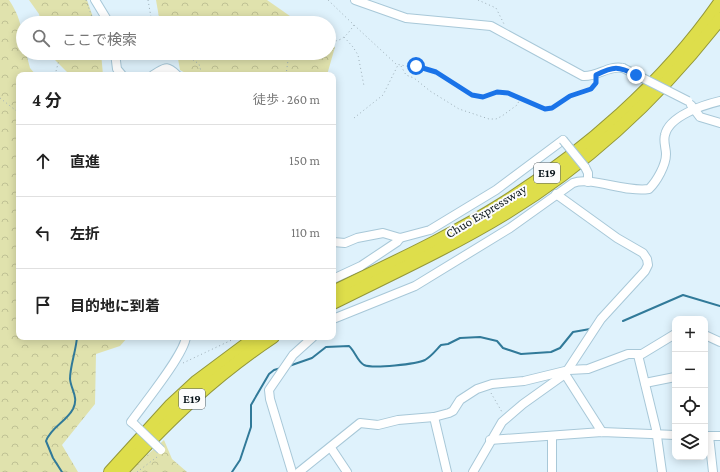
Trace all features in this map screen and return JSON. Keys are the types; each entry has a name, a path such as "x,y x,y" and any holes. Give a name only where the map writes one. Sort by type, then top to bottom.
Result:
{"highway":[{"name":"Chuo Expressway","path":"336,290 468,223 507,200 564,161 615,119 639,95 696,33 720,2"},
{"name":"Chuo Expressway","path":"336,302 473,233 570,170 597,149 647,103 691,57 720,18"},
{"name":"E19","path":"110,472 170,406 197,381 252,340"},
{"name":"E19","path":"121,472 177,412 233,365 269,340"}],"street":[{"path":"95,0 106,16"},
{"path":"355,0 406,18 491,26 519,40 576,74 589,76 596,75 614,67 623,68 688,101 700,117 720,123"},
{"path":"116,60 117,69 120,72"},
{"path":"158,72 165,67 170,68 174,72"},
{"path":"336,315 415,286 510,228 556,194 578,181 621,188 649,189 665,164 666,133 683,115 693,109 720,101"},
{"path":"336,242 346,243 357,238 383,233 400,238 430,230 496,190 563,140 585,167 588,173 588,182"},
{"path":"472,472 490,440 505,418 567,372 601,319 645,271 648,265 647,258 643,253 617,238 556,194"},
{"path":"336,278 361,266 397,242 400,238"},
{"path":"299,472 331,448 346,433 360,423 378,425 398,420 434,417 449,413 467,394 487,386 524,381 588,369 628,354 638,355 672,336"},
{"path":"708,336 720,342"},
{"path":"161,450 131,422 168,370 186,340"},
{"path":"292,472 270,399 269,390 287,366 293,355 310,340"},
{"path":"638,355 657,435 662,472"},
{"path":"567,372 602,432"},
{"path":"645,383 672,378"},
{"path":"434,417 447,472"},
{"path":"490,440 602,432 672,435"},
{"path":"552,436 552,472"},
{"path":"708,436 720,436"},
{"path":"708,442 713,472"},
{"path":"331,448 347,472"}],"path":[{"path":"86,0 92,16"},
{"path":"148,0 151,16"},
{"path":"328,0 398,64 436,72 472,95 483,97 501,92 513,94 549,109 570,96 594,86 596,75"},
{"path":"478,0 496,8 504,24"},
{"path":"336,41 344,38 354,25"},
{"path":"344,38 354,47 358,55 364,86"},
{"path":"56,72 59,60"},
{"path":"193,60 199,64 201,72"},
{"path":"286,72 288,60"},
{"path":"354,118 383,95 398,64"},
{"path":"401,65 406,75 414,78 438,96 459,109 489,119 496,119 502,116 517,104 520,98"},
{"path":"0,98 16,111"},
{"path":"168,370 232,340"},
{"path":"487,386 505,418"},
{"path":"137,472 163,452 161,450"}],"green space":[{"path":"0,0 9,0 18,16 16,16 16,60 28,60 30,68 33,72 16,72 16,340 125,340 120,346 96,354 95,404 62,445 78,472 0,472"},
{"path":"29,0 87,0 93,16 39,16"},
{"path":"156,0 267,0 290,16 159,16"},
{"path":"55,60 102,60 103,72 67,72"},
{"path":"178,60 331,60 328,72 184,72 180,70"},
{"path":"164,440 172,459 187,472 128,472"}],"waterway":[{"path":"623,321 683,295 720,306"},
{"path":"289,366 312,358 326,347 349,346 364,365 395,366 420,362 432,355 441,345 448,344 460,338 480,337 497,341 503,348 521,354 551,352 560,348 573,332 590,329"},
{"path":"62,472 53,458 46,441 51,432 67,418 75,405 75,397 70,379 76,340"},
{"path":"232,472 240,460 251,427 251,405 269,374 274,370 281,368"}],"route":[{"path":"416,66 444,76 472,95 483,97 497,92 508,93 545,109 552,108 579,92 591,89 596,83 596,75 614,67 623,68 636,75"}]}
